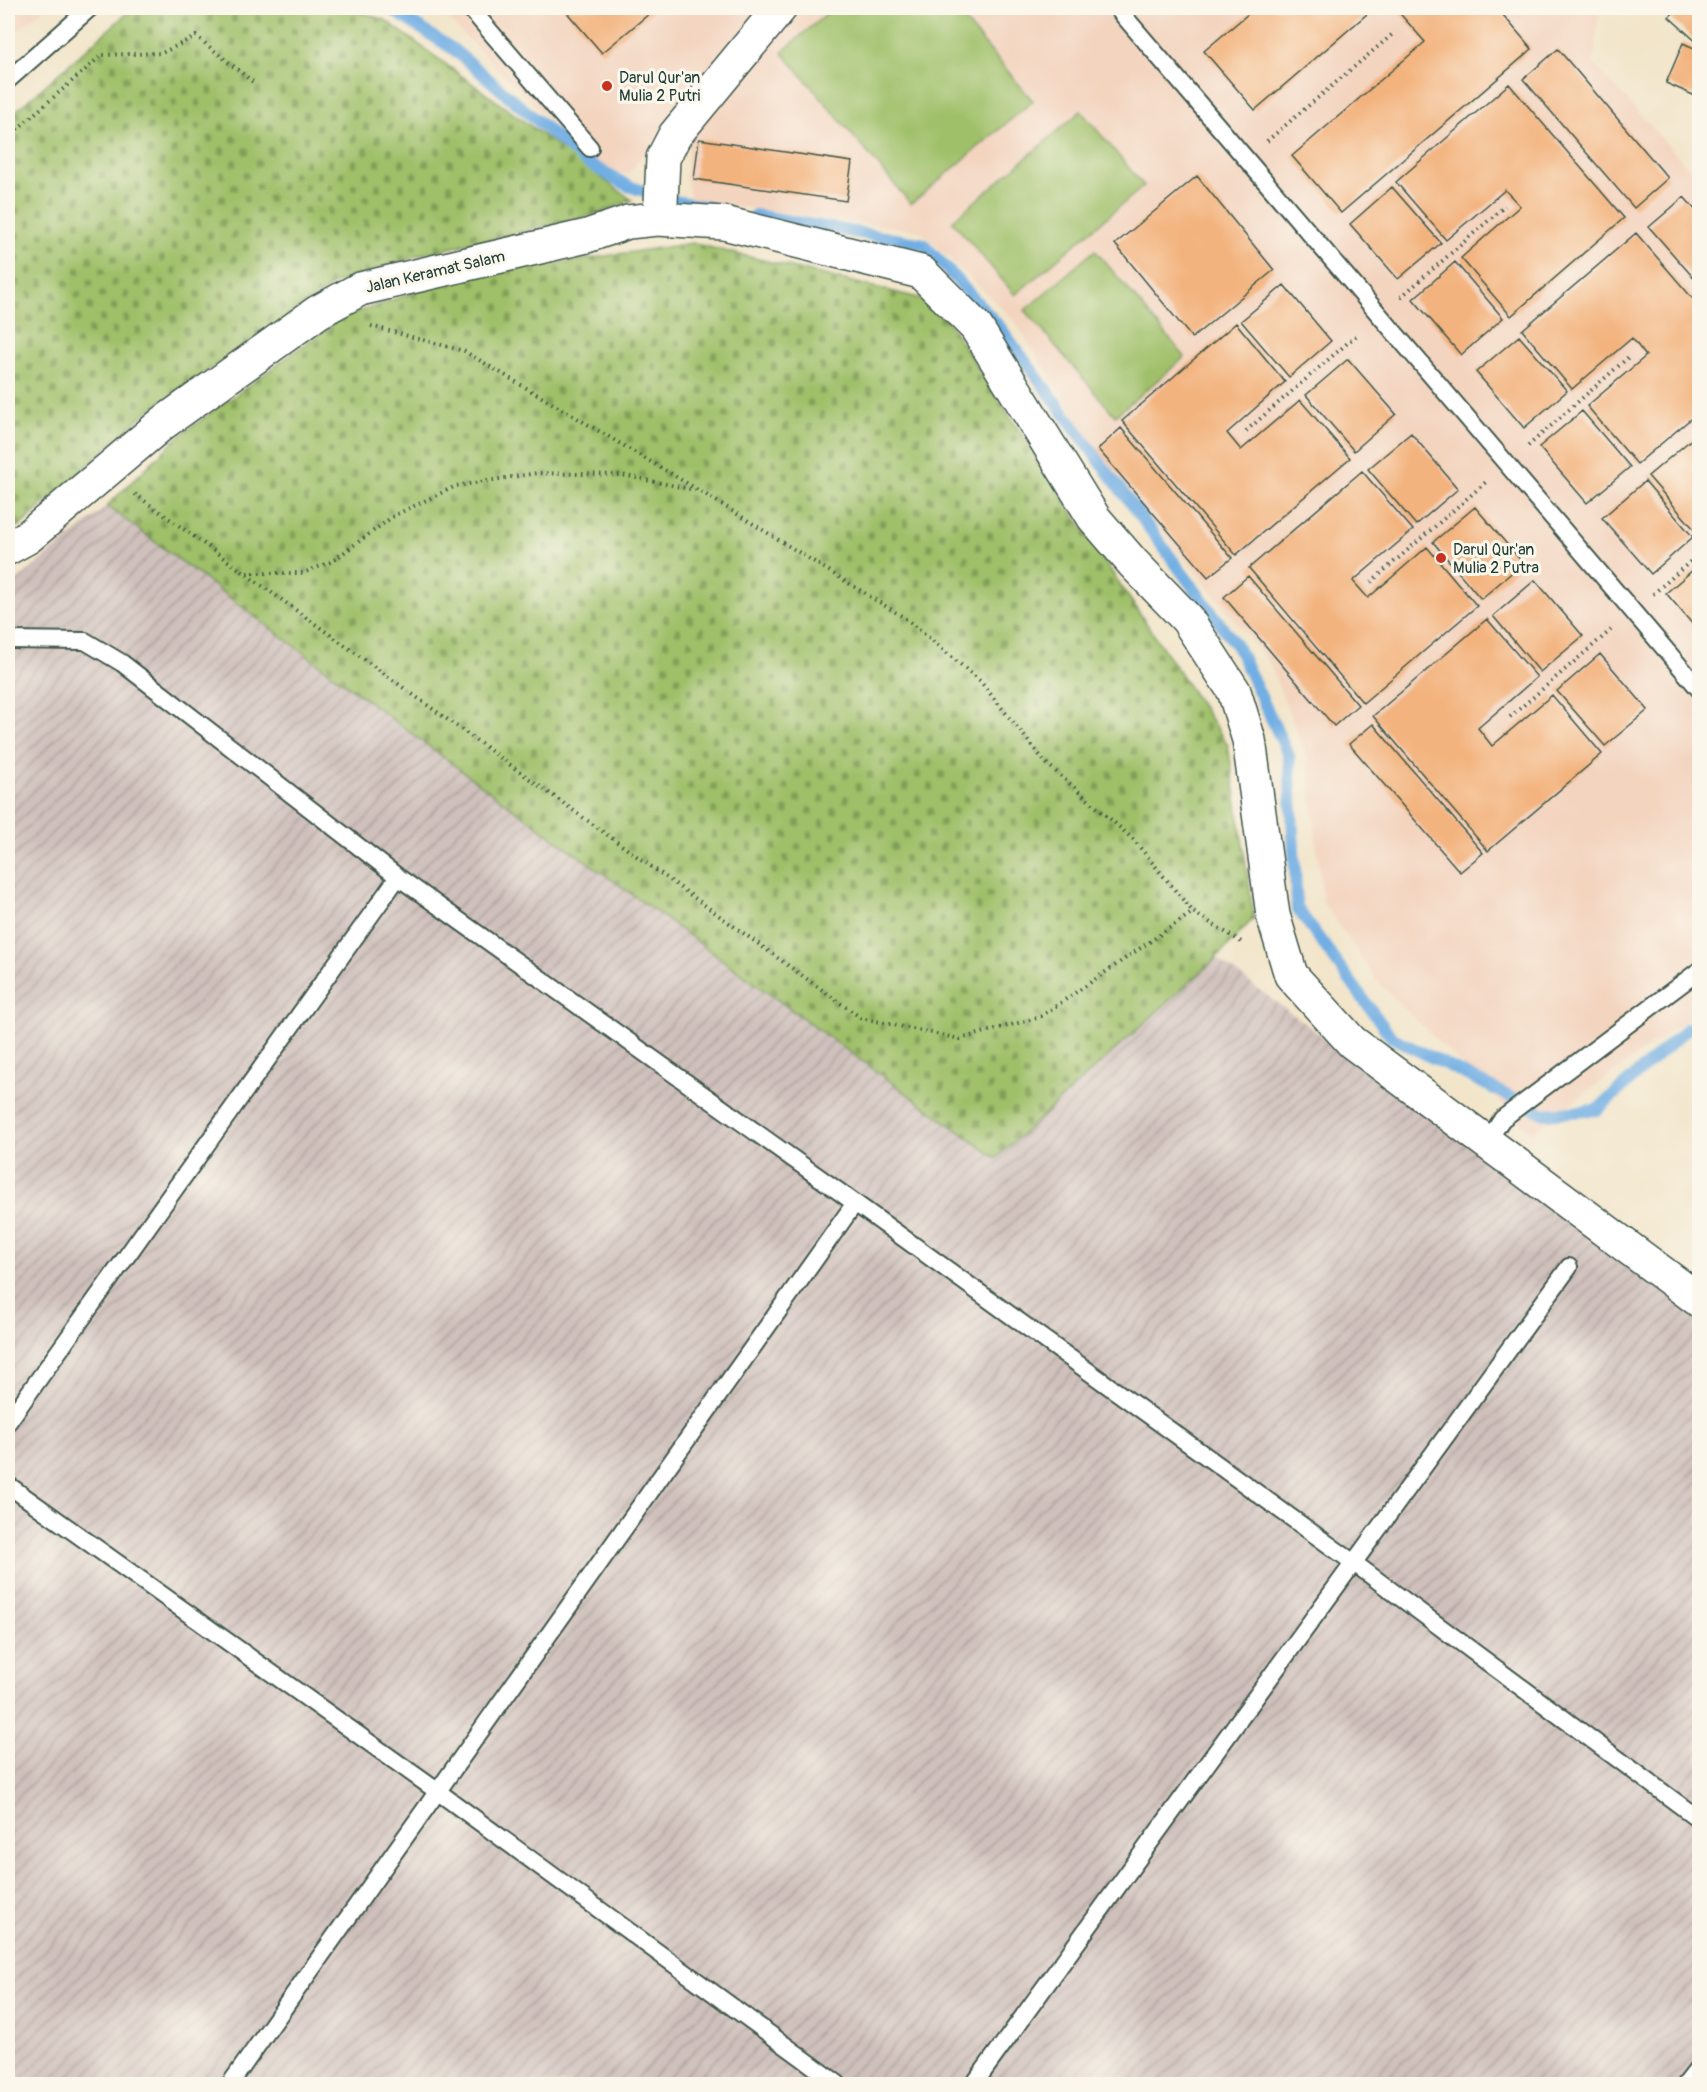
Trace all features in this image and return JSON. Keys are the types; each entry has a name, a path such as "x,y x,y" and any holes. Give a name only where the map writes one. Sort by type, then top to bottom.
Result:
{"street":[{"path":"660,200 663,158 675,135 780,8"},
{"name":"Jalan Keramat Salam","path":"8,548 28,537 182,409 318,312 360,289 399,278 587,236 628,222 660,200 724,223 921,272 976,327 1094,518 1187,619 1234,691 1249,740 1273,915 1291,975"},
{"path":"1291,975 1352,1042 1494,1130 1700,1301"}],"lane":[{"path":"8,80 90,8"},
{"path":"470,8 590,148"},
{"path":"1117,8 1700,690"},
{"path":"8,640 85,641 122,663 398,877 1354,1563 1700,1820"},
{"path":"8,1422 398,877"},
{"path":"1494,1130 1530,1099 1700,970"},
{"path":"230,2085 855,1203"},
{"path":"974,2085 1569,1267"},
{"path":"8,1485 437,1791 838,2085"},
{"path":"1686,2085 1700,2066"}],"path":[{"path":"1246,159 1394,33"},
{"path":"8,137 102,55 162,54 196,36 253,82"},
{"path":"363,324 464,351 908,620 980,681 1046,763 1132,839 1193,912 1291,975"},
{"path":"105,472 861,1018 960,1039 1040,1017 1193,912"},
{"path":"246,573 303,573 313,569 331,561 395,514 456,486 537,473 622,475 700,492"},
{"path":"1510,717 1700,553"}],"shaded area":[{"path":"8,8 45,8 8,39"},
{"name":"Darul Qur'an Mulia 2 Putri","path":"437,8 762,8 627,175 594,164"},
{"name":"Darul Qur'an Mulia 2 Putra","path":"796,8 1600,8 1593,63 1699,179 1699,1010 1531,1133 1378,982 1323,902 1307,758 1270,664 1097,451 1014,320 921,231 691,200 686,175 689,141"},
{"path":"107,506 478,783 996,1158 1216,958 1699,1314 1699,2084 8,2084 8,579 18,580"}],"green space":[{"path":"133,8 348,8 385,20 632,200 597,214 420,255 336,283 145,413 20,526 8,528 8,118"},
{"path":"833,8 954,8 1033,101 911,204 782,52"},
{"path":"1081,111 1144,186 1015,295 952,221"},
{"path":"692,243 935,302 1228,745 1254,918 1216,958 996,1158 478,783 107,506 178,437 341,318 452,279"},
{"path":"1095,250 1185,357 1115,416 1025,310"}],"building":[{"path":"563,8 656,8 602,53"},
{"path":"1255,8 1374,8 1255,110 1204,51"},
{"path":"1395,8 1497,8 1532,49 1341,213 1292,156 1425,42"},
{"path":"1678,8 1700,8 1700,45 1669,17"},
{"path":"1683,43 1700,51 1700,98 1666,83"},
{"path":"1558,49 1668,178 1634,208 1523,79"},
{"path":"1509,84 1624,218 1511,316 1461,258 1520,206 1505,190 1446,240 1396,182"},
{"path":"699,139 852,162 846,201 694,179"},
{"path":"1197,176 1274,270 1192,338 1115,244"},
{"path":"1392,187 1441,243 1398,279 1350,224"},
{"path":"1684,197 1700,215 1700,285 1649,227"},
{"path":"1636,233 1700,307 1700,411 1637,464 1587,406 1646,356 1632,338 1572,389 1522,330"},
{"path":"1455,262 1503,318 1461,355 1413,299"},
{"path":"1284,285 1331,341 1289,377 1241,321"},
{"path":"1236,323 1285,382 1227,433 1241,450 1300,400 1350,458 1236,555 1122,421"},
{"path":"1519,336 1567,391 1524,428 1476,372"},
{"path":"1348,359 1396,414 1354,451 1306,395"},
{"path":"1582,411 1630,467 1587,503 1539,447"},
{"path":"1121,428 1232,558 1208,577 1098,449"},
{"path":"1700,432 1700,536 1648,476"},
{"path":"1411,433 1458,489 1416,525 1368,469"},
{"path":"1362,471 1413,530 1353,581 1368,598 1427,547 1477,606 1363,703 1249,568"},
{"path":"1645,481 1693,537 1651,574 1602,518"},
{"path":"1475,507 1523,563 1481,599 1433,542"},
{"path":"1700,564 1700,633 1666,593"},
{"path":"1248,576 1358,705 1334,726 1224,597"},
{"path":"1535,580 1583,636 1540,672 1493,616"},
{"path":"1487,619 1537,677 1478,728 1492,746 1552,695 1602,754 1488,851 1373,716"},
{"path":"1600,654 1648,710 1605,746 1557,691"},
{"path":"1373,724 1483,853 1460,872 1349,744"}],"waterway":[{"path":"389,8 453,49 586,162 628,186 679,202 708,207"},
{"path":"755,215 924,244 1000,327 1238,648 1289,756 1297,908 1391,1037 1544,1114 1597,1110 1688,1028 1700,1027"}],"place":[{"name":"Darul Qur'an Mulia 2 Putri","path":"607,86"},
{"name":"Darul Qur'an Mulia 2 Putra","path":"1441,558"}]}
